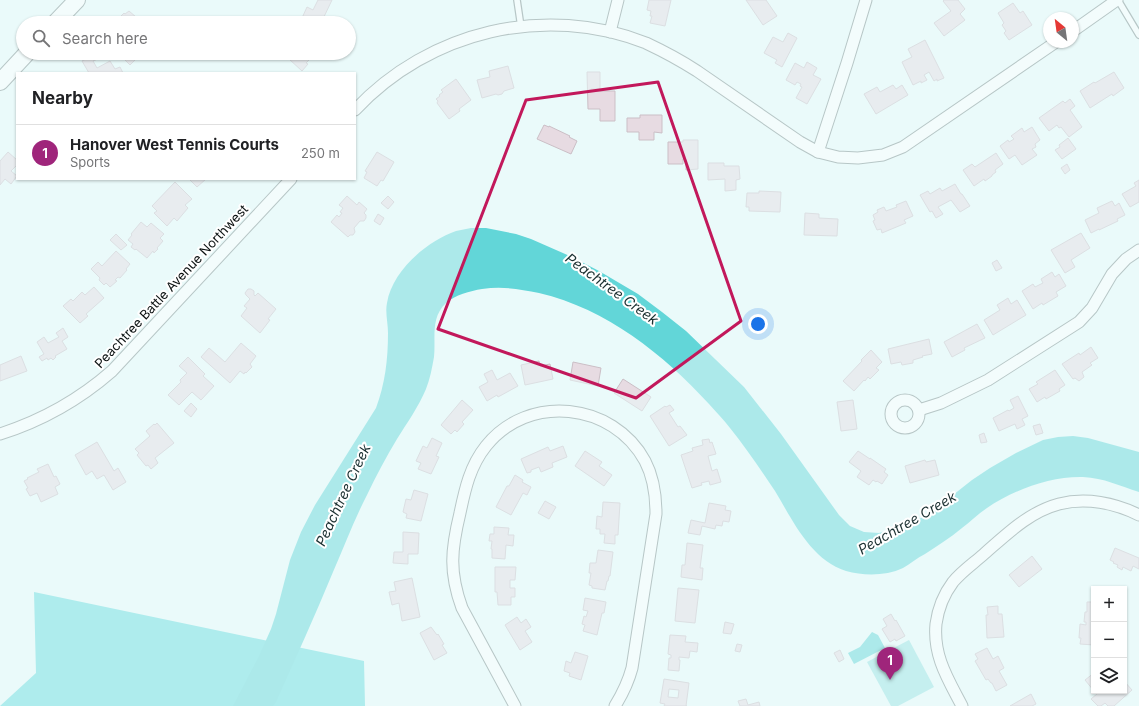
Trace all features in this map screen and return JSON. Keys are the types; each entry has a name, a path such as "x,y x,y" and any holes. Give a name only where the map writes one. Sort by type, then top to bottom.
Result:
{"street":[{"path":"62,16 77,0"},
{"path":"610,32 618,0"},
{"path":"818,152 866,0"},
{"path":"1079,26 1118,0"},
{"path":"356,109 380,87 402,70 425,56 451,44 477,35 503,29 557,25 584,27 610,32 645,43 679,60 800,142 818,152 838,157 858,158 883,155 903,147 1047,48"},
{"path":"0,82 20,60"},
{"name":"Peachtree Battle Avenue Northwest","path":"0,434 17,429 43,418 100,382 112,371 290,180"},
{"path":"919,410 941,403 988,380 1079,322 1092,308 1112,274 1126,259 1139,250"},
{"path":"515,706 459,601 452,566 452,551 455,534 468,479 475,462 486,445 503,429 524,418 546,412 568,411 587,415 620,431 633,444 644,461 652,478 656,496 656,514 632,668 624,691 615,706"},
{"path":"962,706 945,674 938,655 935,638 936,623 940,606 950,587 962,573 1019,524 1039,512 1059,504 1097,502 1110,504 1139,515"}],"lane":[{"path":"517,0 521,27"},
{"path":"1118,0 1139,35"}],"highlighted area":[{"path":"658,82 741,321 636,398 438,329 526,100"}],"shaded area":[{"path":"34,592 364,661 365,706 0,706 36,673"},
{"path":"909,640 934,687 898,706 891,706 867,662"}],"water":[{"name":"Peachtree Creek","path":"471,228 486,228 516,234 572,257 638,294 662,312 686,331 744,387 781,434 839,515 850,526 864,532 879,533 908,524 921,518 990,468 1043,440 1058,437 1073,436 1088,438 1139,452 1139,492 1105,481 1083,477 1058,479 1033,485 997,501 948,539 903,568 882,574 860,574 846,571 834,566 813,549 796,527 759,467 728,425 673,368 653,351 611,322 564,300 539,293 511,288 489,288 473,291 450,300 441,309 438,315 435,328 434,357 426,389 385,460 362,504 276,702 273,706 233,706 271,629 290,560 301,532 315,505 376,408 382,390 387,362 388,333 386,310 390,291 403,269 423,250 445,236 456,231"},
{"path":"872,632 878,635 885,648 854,664 848,653 860,647"}],"building":[{"path":"318,0 332,0 324,16 303,16 307,7 313,10"},
{"path":"649,0 671,0 665,26 650,23 652,16 650,16 651,11 647,10"},
{"path":"746,0 766,0 777,16 763,25"},
{"path":"958,0 965,9 960,14 965,20 944,36 934,23 951,11 943,1"},
{"path":"1013,3 1020,13 1023,11 1032,25 1009,40 1004,33 1006,31 1002,25 1004,23 998,13"},
{"path":"129,11 135,16 121,16 124,13 125,14"},
{"path":"788,33 797,38 782,67 775,63 777,60 764,53 773,37 783,42"},
{"path":"925,40 944,78 934,81 929,72 924,75 927,80 913,85 902,62 912,57 908,49"},
{"path":"95,60 93,61 97,68 110,61 115,69 120,67 122,72 88,72 82,61"},
{"path":"125,60 135,60 130,65"},
{"path":"290,60 309,60 306,63 308,64 302,71"},
{"path":"807,62 817,68 813,75 821,79 807,104 796,98 802,87 800,86 801,84 797,82 795,85 786,80 795,63 804,68"},
{"path":"508,66 514,88 504,91 502,94 482,98 477,80 490,77 489,71"},
{"path":"587,72 600,72 600,89 591,89 591,91 615,91 615,121 600,121 600,109 588,109"},
{"path":"1114,72 1124,88 1113,96 1112,94 1090,108 1080,91"},
{"path":"456,79 471,100 449,119 437,103 438,101 436,99 443,92 441,90"},
{"path":"893,85 896,89 902,85 908,95 876,114 864,94 877,87 880,92"},
{"path":"1070,99 1075,106 1070,110 1082,127 1069,137 1061,127 1059,128 1057,125 1049,131 1039,118 1063,101 1065,103"},
{"path":"640,115 662,115 662,133 654,132 654,140 639,140 639,132 627,132 627,118 640,118"},
{"path":"544,125 570,136 569,137 577,141 571,154 537,139"},
{"path":"1032,127 1040,140 1035,144 1036,147 1032,149 1037,155 1022,165 1015,155 1009,159 1000,146 1008,140 1009,142 1014,139 1011,136 1022,128 1024,132"},
{"path":"1068,138 1076,149 1062,159 1055,150"},
{"path":"683,140 698,140 698,169 686,170 686,159 683,159 683,164 668,164 668,142 683,142"},
{"path":"8,152 16,159 16,166 11,171 16,175 16,177 11,184 5,179 0,185 0,161"},
{"path":"377,152 394,162 383,181 381,180 377,186 364,178 367,172 365,171"},
{"path":"996,153 1003,164 995,170 996,172 992,176 985,181 984,179 974,186 963,170 972,164 975,167"},
{"path":"708,163 724,163 724,166 739,166 740,179 736,180 736,190 725,191 725,179 708,180"},
{"path":"1067,164 1070,170 1065,174 1061,168"},
{"path":"190,180 205,180 197,187"},
{"path":"1139,180 1139,202 1130,207 1122,194 1136,186 1134,183"},
{"path":"175,182 192,199 185,205 188,208 177,221 174,218 167,226 154,213 157,211 152,206"},
{"path":"955,184 970,206 960,212 951,200 938,207 943,214 936,218 932,211 930,212 920,195 928,191 930,194 940,188 942,191"},
{"path":"759,191 781,192 780,212 749,211 749,207 746,207 747,193 759,193"},
{"path":"347,196 357,205 359,202 367,209 364,213 366,218 364,221 360,221 354,228 355,232 353,235 348,237 331,222 337,215 339,217 342,213 340,212 343,208 339,205"},
{"path":"388,196 394,202 388,209 381,203"},
{"path":"906,201 913,216 904,220 906,223 882,233 881,229 877,230 873,221 875,220 873,215 878,212 877,210 884,207 886,211 897,207 896,205"},
{"path":"1112,201 1115,206 1119,203 1125,215 1117,219 1118,221 1091,233 1085,220 1099,213 1097,208"},
{"path":"805,213 819,214 819,218 838,219 837,236 804,235"},
{"path":"378,214 384,218 380,225 374,221"},
{"path":"141,222 147,227 151,223 164,234 160,238 163,241 157,248 158,249 154,253 153,251 147,258 131,247 133,244 128,240"},
{"path":"1081,233 1090,248 1071,260 1075,267 1065,273 1051,250"},
{"path":"116,234 127,245 121,250 110,240"},
{"path":"116,251 130,264 126,269 127,270 120,278 118,277 115,280 117,281 110,287 106,283 104,285 99,280 100,278 91,269 98,262 102,266"},
{"path":"997,260 1002,268 996,271 992,263"},
{"path":"1052,272 1055,277 1059,274 1066,286 1056,292 1058,296 1033,309 1022,291 1033,284 1035,287 1043,283 1041,279"},
{"path":"94,287 104,298 86,314 88,316 80,323 63,306 71,299 73,301 82,292 85,295"},
{"path":"248,289 254,291 255,296 258,293 276,309 260,333 241,316 247,308 244,306 250,299 245,293"},
{"path":"1008,298 1011,304 1017,300 1026,315 993,335 984,320 1000,310 997,305"},
{"path":"977,324 985,338 964,348 965,350 952,357 944,342"},
{"path":"63,328 68,337 62,341 67,349 55,356 56,357 53,360 51,358 48,360 47,358 42,361 39,357 44,354 37,342 44,337 48,343 59,337 56,333"},
{"path":"929,339 932,354 913,360 913,363 902,365 901,362 891,364 888,349"},
{"path":"241,343 256,356 250,364 252,367 244,374 240,371 230,383 201,357 209,348 225,362"},
{"path":"1091,347 1098,358 1090,363 1092,365 1082,372 1084,377 1079,381 1075,378 1073,379 1062,364 1079,353 1080,355"},
{"path":"871,350 882,362 876,368 879,370 870,379 868,377 865,381 864,380 854,391 843,381"},
{"path":"21,356 27,371 0,381 0,365"},
{"path":"188,357 205,374 203,376 214,386 201,400 192,392 179,405 168,395 181,382 180,380 187,373 179,366"},
{"path":"539,361 540,366 550,364 553,379 525,385 521,365"},
{"path":"573,362 601,368 598,386 570,380"},
{"path":"492,370 497,380 510,373 518,386 487,401 479,387 488,382 484,374"},
{"path":"1055,370 1065,385 1059,389 1060,391 1037,402 1029,389 1038,384 1036,382"},
{"path":"623,379 651,397 642,411 614,393"},
{"path":"1018,396 1028,416 1022,419 1025,425 1017,429 1015,424 999,431 993,418 1014,408 1010,400"},
{"path":"462,400 473,410 462,422 464,424 457,432 455,430 451,434 441,425"},
{"path":"853,400 857,429 841,431 837,402"},
{"path":"191,403 197,409 191,417 184,411"},
{"path":"670,405 674,410 669,413 678,427 680,426 687,435 669,446 650,416 665,406"},
{"path":"157,423 174,443 155,458 158,463 151,469 148,465 146,466 137,455 139,453 135,449 150,436 146,431"},
{"path":"1040,424 1043,433 1036,435 1033,426"},
{"path":"984,433 987,442 981,443 979,435"},
{"path":"432,438 442,443 436,456 439,457 431,474 418,469 421,463 416,461 423,446 427,448"},
{"path":"709,439 710,443 712,442 716,454 708,456 712,471 717,469 721,482 710,485 709,481 692,488 681,455 693,451 692,448 703,445 702,440"},
{"path":"97,442 114,471 118,468 126,482 113,490 104,475 97,479 92,471 86,475 75,455"},
{"path":"563,446 567,457 552,463 553,467 541,472 539,467 527,473 521,459 548,447 550,451"},
{"path":"585,451 602,462 599,466 612,475 604,486 575,466"},
{"path":"858,451 886,469 884,472 888,475 882,484 873,480 869,485 857,477 861,471 849,462"},
{"path":"925,460 926,462 935,460 939,475 910,483 905,466"},
{"path":"48,464 54,477 56,476 60,484 55,487 58,494 41,502 37,493 30,496 24,481 39,472 37,469"},
{"path":"515,475 523,480 522,482 531,487 527,495 523,493 511,515 496,507 507,486 509,486"},
{"path":"414,490 428,494 421,521 406,518 407,514 403,512 406,499 411,500"},
{"path":"545,501 556,507 549,519 538,513"},
{"path":"603,502 620,503 618,535 615,535 615,544 604,543 605,534 600,534 600,529 596,529 597,516 602,517"},
{"path":"709,503 726,506 725,510 731,511 729,522 723,521 722,526 716,525 715,529 702,526 700,535 688,533 691,520 705,523"},
{"path":"494,527 509,528 508,535 514,535 513,546 506,545 505,559 492,558 492,541 489,541 490,534 494,534"},
{"path":"403,532 419,533 418,554 408,554 408,564 393,563 394,552 403,552"},
{"path":"687,543 703,545 700,568 703,568 702,580 681,577 682,565 685,565"},
{"path":"1115,548 1139,558 1139,569 1133,566 1131,571 1123,567 1122,570 1117,567 1118,565 1110,560"},
{"path":"598,550 613,552 610,576 605,590 592,588 592,586 589,585 591,573 589,573 590,563 596,563"},
{"path":"1032,556 1042,569 1019,587 1009,575"},
{"path":"495,567 516,567 515,580 510,580 510,588 515,588 515,597 511,597 511,605 498,605 497,592 495,592"},
{"path":"412,578 420,617 402,621 399,603 392,605 389,592 396,591 394,582"},
{"path":"678,588 699,590 695,623 675,621"},
{"path":"585,598 606,602 597,635 583,631 585,625 582,624 584,616 586,617 588,611 583,610"},
{"path":"1087,602 1091,602 1091,645 1080,644 1081,638 1079,638 1080,624 1086,625 1086,622 1084,622 1085,612 1087,612"},
{"path":"998,606 998,614 1002,614 1004,637 987,638 987,607"},
{"path":"891,614 905,636 896,641 895,639 890,642 882,629 887,626 883,619"},
{"path":"517,617 521,623 526,619 531,627 525,631 532,642 520,650 505,625"},
{"path":"725,622 734,624 731,634 723,633"},
{"path":"431,627 437,635 438,634 447,653 434,660 420,633"},
{"path":"670,635 686,636 685,642 698,643 697,652 690,651 689,658 679,657 679,671 668,670 669,658 671,658 671,655 668,654"},
{"path":"737,644 742,645 740,652 735,651"},
{"path":"987,648 993,659 998,656 1004,668 999,671 1007,685 996,691 992,683 988,679 986,680 975,661 978,659 975,654"},
{"path":"840,650 844,659 839,662 834,653"},
{"path":"575,652 588,656 581,680 569,676 570,673 564,671 566,661 571,663"},
{"path":"1091,675 1091,687 1085,680"},
{"path":"664,679 689,683 686,706 664,706 665,704 660,703","holes":["669,689 679,690 678,698 668,697"]},
{"path":"1127,684 1132,690 1114,706 1108,706 1105,703 1098,706 1091,699 1097,694 1127,694"},
{"path":"1031,694 1036,704 1032,706 1010,706"},
{"path":"746,699 748,705 759,702 760,706 740,706 738,701"}],"place":[{"name":"Hanover West Tennis Courts","path":"890,680"}]}
